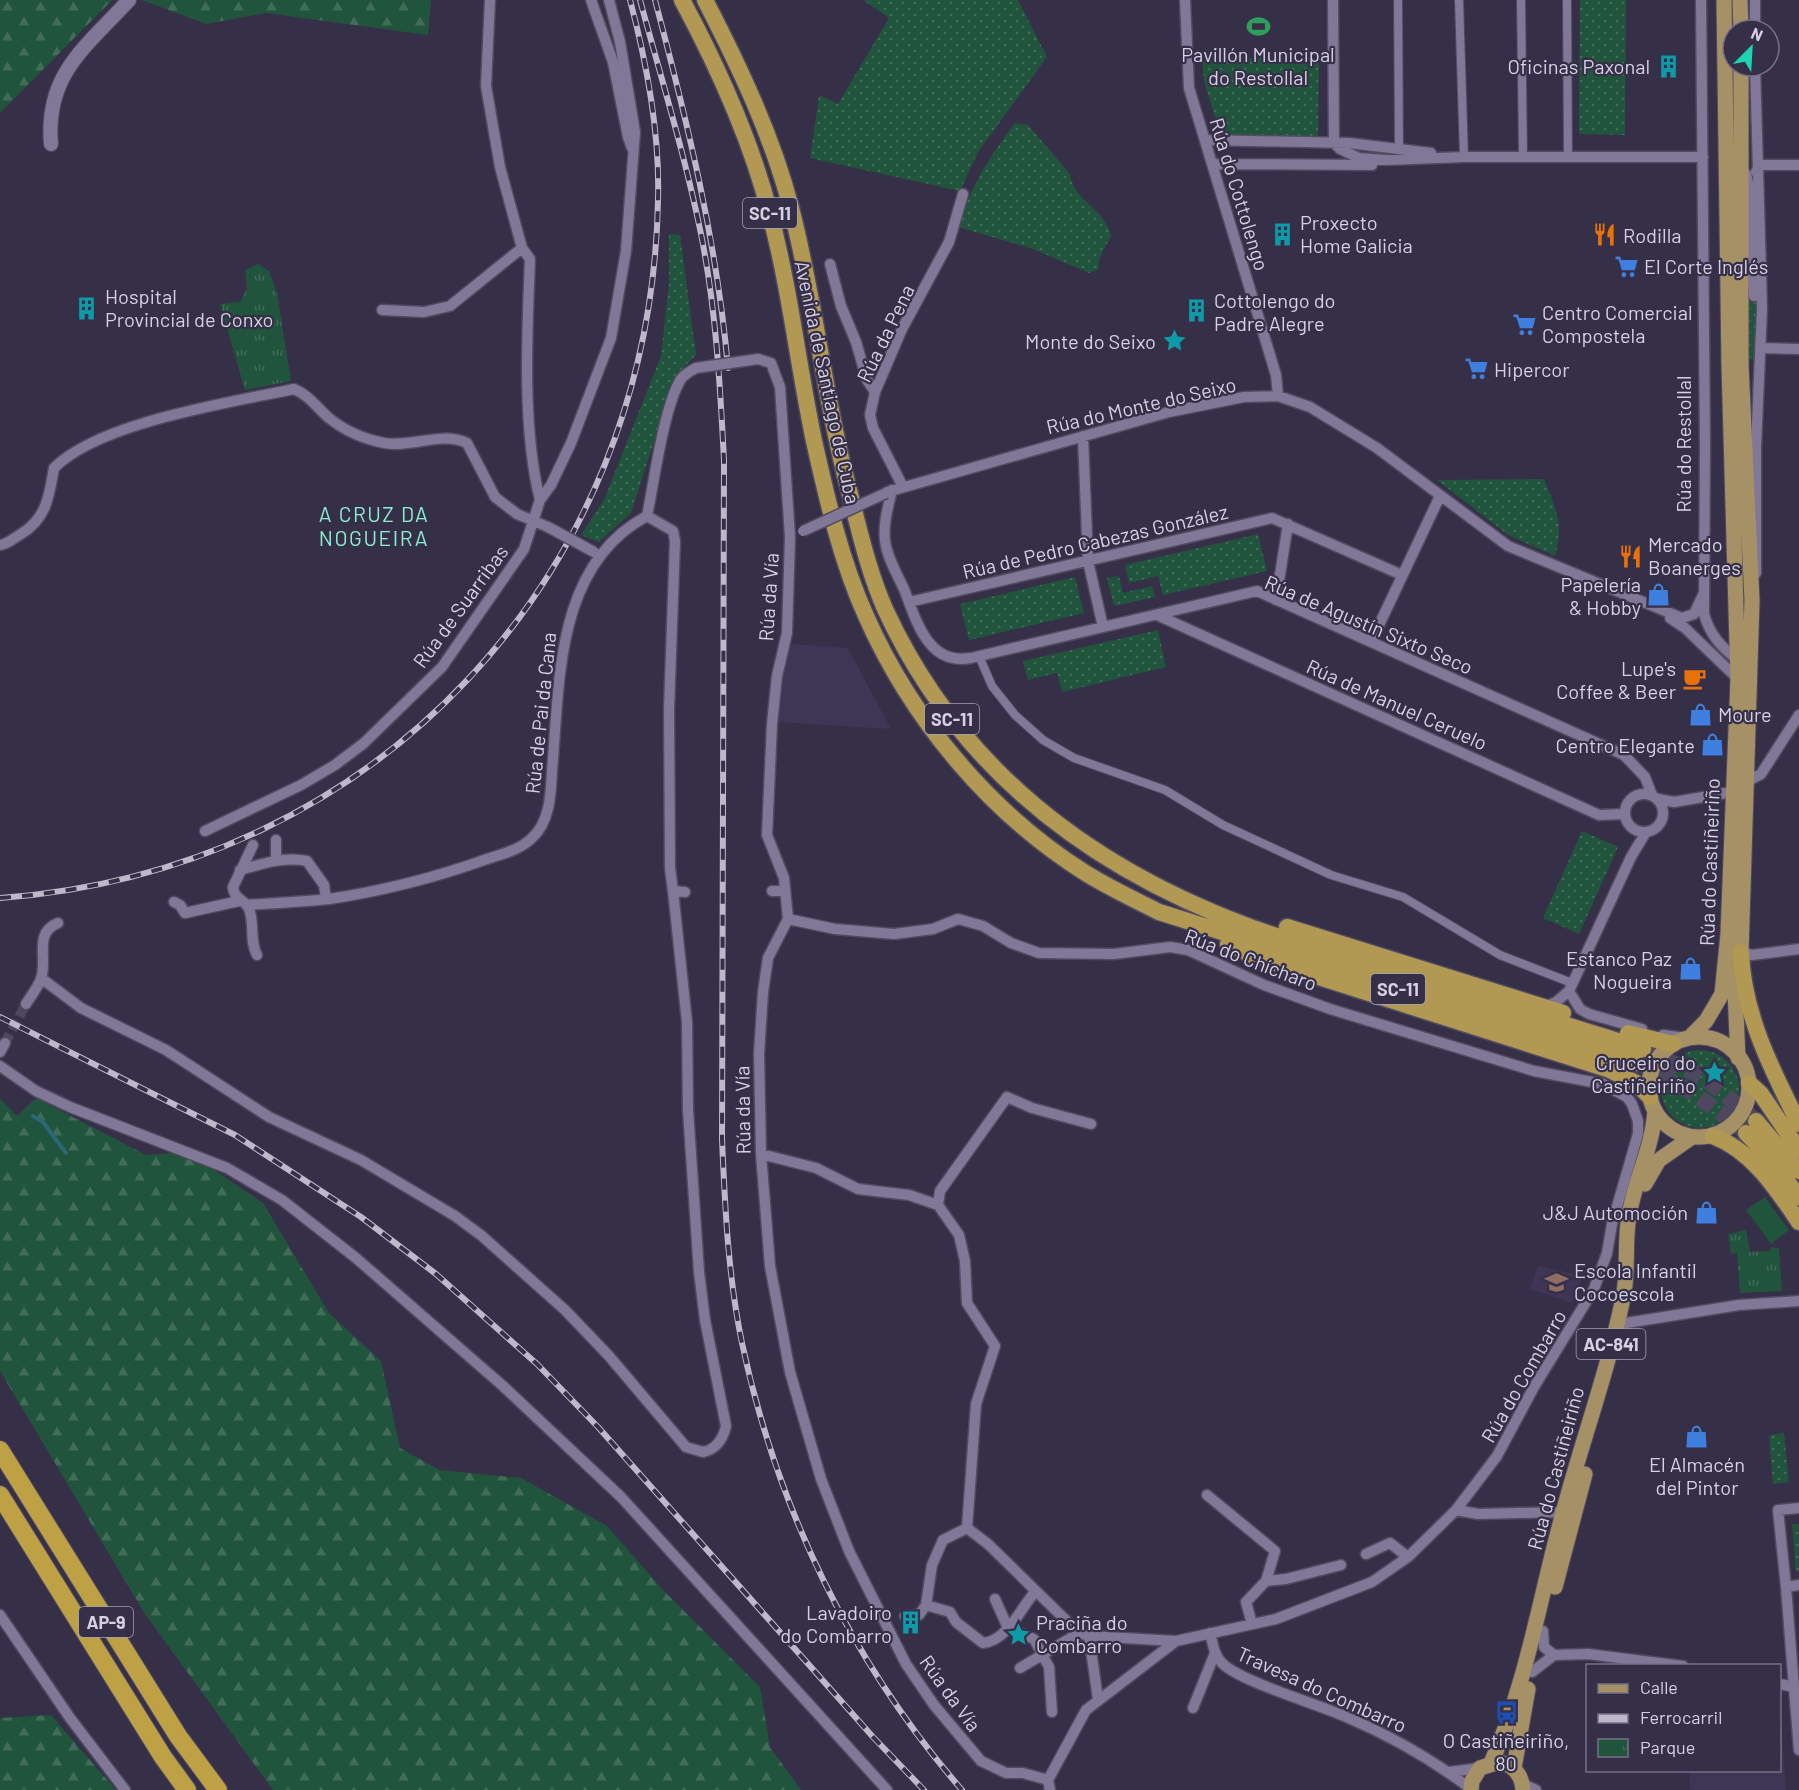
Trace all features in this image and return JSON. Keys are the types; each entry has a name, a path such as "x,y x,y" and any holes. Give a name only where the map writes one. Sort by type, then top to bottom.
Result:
{"highway":[{"name":"Avenida de Santiago de Cuba","path":"682,0 703,39 750,152 769,211 784,270 814,440 847,567 858,597 891,667 919,711 956,760 1003,809 1027,829 1088,874 1159,912 1640,1056 1250,927 1167,892 1098,854 1020,795 974,749 916,665 885,607 867,560 835,436 790,206 762,120 705,0"},
{"path":"1196,904 1268,921 1637,1036 1683,1039"},
{"path":"1159,912 1256,957 1610,1070 1636,1083 1653,1104"},
{"path":"1741,952 1749,1003 1766,1058 1799,1124"},
{"path":"1749,1083 1761,1094 1799,1150"},
{"path":"1799,1171 1751,1127 1768,1156 1799,1197"},
{"path":"1713,1136 1731,1143 1758,1166 1799,1222"},
{"name":"AP-9","path":"0,1450 178,1736 218,1790"},
{"name":"AP-9","path":"0,1495 163,1757 187,1790"}],"main road":[{"path":"1724,0 1729,354 1738,680"},
{"path":"1740,0 1741,18"},
{"path":"1741,78 1741,365 1752,600 1748,781"},
{"name":"Rúa do Castiñeiriño","path":"1471,1790 1472,1782 1486,1765 1520,1682 1623,1297 1632,1198 1652,1141 1653,1104 1650,1076 1653,1066 1706,1021 1722,994 1731,881 1732,792 1738,680"},
{"name":"Rúa do Castiñeiriño","path":"1738,1058 1735,991 1741,952 1748,781"},
{"name":"Rúa do Castiñeiriño","path":"1683,1039 1718,1040 1729,1047 1738,1058 1749,1083"},
{"path":"1653,1104 1667,1125 1692,1137 1713,1136 1723,1132 1738,1120 1748,1103 1749,1083"},
{"name":"Rúa do Castiñeiriño","path":"1514,1768 1520,1724 1532,1672 1626,1323 1634,1286 1637,1236 1644,1188 1659,1160 1692,1137"},
{"path":"1558,1578 1556,1567 1563,1521 1580,1490"},
{"path":"1486,1765 1507,1764 1514,1768 1527,1788"}],"street":[{"path":"51,144 50,109 64,72 129,0"},
{"path":"490,0 486,86 500,167 522,248 530,259 529,416 533,476 540,501"},
{"name":"Rúa de Suarribas","path":"591,0 613,62 628,137 634,151"},
{"name":"Rúa de Suarribas","path":"206,831 267,803 335,765 392,717 442,667 524,549 540,501 551,485 571,443 611,338 626,250 634,151 633,108 609,0"},
{"name":"Rúa do Cottolengo","path":"1185,0 1190,88 1276,375 1278,396"},
{"path":"1333,0 1334,143 1340,149 1359,158 1386,160 1464,157 1702,157"},
{"path":"1398,0 1399,149"},
{"path":"1459,0 1464,157"},
{"path":"1521,0 1523,157"},
{"path":"1567,0 1568,157"},
{"name":"Rúa do Restollal","path":"1701,0 1706,445 1704,595 1708,629 1719,645 1738,660"},
{"path":"1755,0 1755,18"},
{"path":"1752,600 1758,559 1756,447 1762,308 1755,78"},
{"path":"1742,98 1757,125"},
{"path":"1754,296 1750,191 1742,153 1757,125"},
{"path":"1206,140 1334,143 1464,157"},
{"path":"1213,164 1377,165 1386,160"},
{"path":"1759,165 1799,165"},
{"path":"1740,213 1759,165"},
{"name":"Rúa da Pena","path":"903,487 873,428 870,415 875,392 902,329 949,242 963,194"},
{"path":"382,310 424,312 450,306 522,248"},
{"path":"830,264 841,306 856,342 867,380 875,392"},
{"path":"1760,348 1799,349"},
{"name":"Rúa da Vía","path":"647,516 662,440 677,388 686,374 696,368 758,359 771,363 780,387 790,537 787,633 777,676 772,724 767,835 784,878 788,919 768,958 763,992 759,1054 760,1154 770,1266 789,1372 821,1479 849,1551 906,1664 969,1749 981,1761 994,1769 1049,1785"},
{"path":"0,545 30,528 39,519 46,508 54,468 85,447 130,426 294,389 303,393 342,427 366,439 388,444 455,439 467,443 495,497 516,514 534,520 597,553"},
{"name":"Rúa do Monte do Seixo","path":"790,537 903,487 1083,436 1219,401 1278,396 1325,414 1377,448 1508,546 1687,619 1694,614 1704,595"},
{"path":"1083,436 1088,561 1103,627"},
{"path":"889,492 885,539 909,602"},
{"path":"1371,642 1440,496"},
{"path":"41,978 81,1008 166,1050 269,1117 361,1160 455,1216 482,1236 565,1310 609,1356 686,1447 703,1452 717,1445 723,1438 726,1426 705,1320 699,1272 688,1110 687,1022 673,891 669,709 675,541 673,531 647,516"},
{"name":"Rúa de Pai da Cana","path":"174,902 180,904 185,913 243,903 326,899 458,869 513,850 536,834 547,812 550,795 563,644 568,622 597,553 632,524 647,516"},
{"name":"Rúa de Pedro Cabezas González","path":"909,602 1272,518 1402,575"},
{"path":"1276,600 1288,524"},
{"name":"Rúa de Agustín Sixto Seco","path":"909,602 916,624 929,644 944,654 966,659 1257,591 1624,755 1645,777 1655,797"},
{"name":"Rúa do Monte do Seixo","path":"1639,601 1685,628 1738,680"},
{"name":"Rúa de Manuel Ceruelo","path":"1157,615 1599,815 1624,814"},
{"path":"979,656 992,686 1015,715 1043,740 1074,758 1165,790 1233,830 1331,874 1403,897 1500,955 1571,987 1580,1009 1589,1014 1683,1039"},
{"path":"1748,781 1761,774 1799,715"},
{"path":"1635,796 1637,768"},
{"path":"1631,857 1631,827 1624,814 1628,802 1635,796 1645,793 1674,802 1732,792"},
{"path":"1655,797 1663,813"},
{"path":"1544,1007 1556,1002 1571,987 1631,857 1646,832 1658,826 1663,813 1674,802"},
{"path":"1631,827 1646,832"},
{"path":"276,840 276,861"},
{"path":"253,845 233,887 251,916 252,945 257,955"},
{"path":"240,870 276,861 296,859 307,861 324,885 326,899"},
{"path":"673,891 685,891"},
{"path":"772,891 784,891"},
{"name":"Rúa do Chícharo","path":"788,919 836,929 894,934 933,929 958,919 983,927 1011,943 1038,953 1114,954 1170,947 1188,950 1264,985 1330,1009 1534,1071 1603,1084 1627,1097 1638,1120 1638,1134 1612,1224 1607,1253"},
{"path":"26,1004 41,978 43,938 48,927 58,923"},
{"path":"1741,952 1752,955 1799,949"},
{"path":"1756,1028 1767,1041 1799,1108"},
{"path":"0,1066 36,1091 70,1107 227,1168 282,1200 356,1258 503,1386 621,1497 887,1790"},
{"path":"938,1205 940,1191 1007,1097 1032,1108 1091,1124"},
{"path":"760,1154 816,1168 858,1189 909,1195 938,1205 959,1235 965,1262 967,1303 995,1346 976,1404 967,1528"},
{"name":"Rúa do Combarro","path":"1049,1785 1086,1710 1176,1641 1276,1619 1372,1582 1408,1557 1456,1510 1497,1456 1534,1387 1594,1289 1607,1253"},
{"path":"1626,1323 1739,1305 1799,1301"},
{"path":"1207,1495 1275,1551 1266,1581 1246,1602 1252,1624"},
{"path":"1799,1508 1778,1510 1799,1750"},
{"path":"1456,1510 1479,1514 1541,1514 1563,1521"},
{"path":"1541,1514 1563,1521"},
{"path":"967,1528 988,1544 1035,1592 1084,1635 1098,1699"},
{"path":"905,1616 919,1615 926,1605 932,1565 943,1540 967,1528"},
{"path":"1366,1554 1390,1543 1408,1557"},
{"path":"1266,1581 1286,1579 1341,1565"},
{"path":"1786,1587 1799,1585"},
{"path":"926,1605 944,1608 950,1612 956,1622 983,1643 994,1642 1008,1628 1035,1592"},
{"path":"995,1599 1008,1628 1034,1639 1049,1667 1052,1712"},
{"path":"0,1615 70,1718 125,1790"},
{"path":"1543,1631 1544,1647 1554,1655"},
{"name":"Travesa do Combarro","path":"1210,1634 1215,1653 1223,1664 1245,1677 1345,1716 1449,1772 1471,1790"},
{"path":"1020,1668 1041,1655 1084,1635 1176,1641"},
{"name":"Travesa do Combarro","path":"1193,1708 1215,1653"},
{"path":"1532,1672 1554,1655 1588,1654 1674,1664"},
{"path":"1781,1685 1794,1688"},
{"path":"1449,1772 1486,1765"}],"shaded area":[{"path":"790,644 848,648 891,729 776,722 779,675"},
{"name":"Escola Infantil Cocoescola","path":"1538,1266 1584,1276 1571,1303 1530,1289"},
{"path":"1781,1723 1786,1790 1690,1790 1689,1772 1781,1772"}],"green space":[{"path":"0,0 112,0 0,113"},
{"path":"142,0 431,0 428,35 266,13 206,24"},
{"path":"863,0 1018,0 1047,57 978,152 960,191 810,158 819,95 838,104 889,18"},
{"path":"1580,0 1626,0 1625,135 1579,134"},
{"path":"1202,57 1283,58 1283,64 1319,63 1318,136 1221,136 1204,82"},
{"path":"1015,123 1028,125 1070,174 1077,192 1108,226 1111,236 1100,257 1098,269 1089,273 1033,249 958,227 968,199 982,172"},
{"path":"669,234 680,235 696,355 675,376 631,513 599,542 581,535 604,500 661,356 669,284"},
{"path":"258,264 269,271 277,293 291,381 245,390 220,304 240,302 247,289 245,270"},
{"path":"1749,299 1758,299 1755,316 1755,359 1749,360"},
{"path":"1544,479 1559,525 1555,556 1508,535 1437,480"},
{"path":"1258,534 1267,571 1163,595 1158,576 1129,583 1125,565"},
{"path":"1119,576 1123,593 1152,586 1155,597 1114,606 1107,578"},
{"path":"1075,577 1084,613 969,640 960,604"},
{"path":"1158,630 1166,667 1062,692 1057,673 1028,680 1023,661"},
{"path":"1582,831 1618,847 1579,934 1543,918"},
{"path":"1700,1050 1715,1053 1732,1067 1739,1089 1736,1104 1722,1121 1700,1128 1685,1125 1668,1111 1661,1089 1664,1074 1678,1057"},
{"path":"36,1098 146,1155 188,1152 263,1203 329,1313 381,1361 400,1448 439,1470 521,1478 607,1526 662,1589 760,1687 770,1747 801,1790 273,1790 145,1614 0,1371 0,1099 17,1116"},
{"path":"1765,1197 1789,1230 1771,1244 1746,1210"},
{"path":"1746,1230 1750,1251 1745,1252 1771,1251 1770,1247 1779,1248 1782,1291 1740,1293 1737,1253 1731,1254 1728,1234"},
{"path":"1784,1433 1789,1482 1773,1484 1769,1435"},
{"path":"1792,1524 1799,1524 1799,1572 1796,1572"},
{"path":"51,1715 116,1790 0,1790 0,1718"}],"waterway":[{"path":"33,1116 43,1122 66,1153"}],"tunnel":[{"path":"5,1043 26,1004"},
{"path":"1643,1049 1705,1078 1756,1121"},
{"path":"1637,1063 1694,1094 1746,1133"}],"railway":[{"path":"0,898 136,876 260,830 372,764 467,680 546,579 605,464 643,337 658,200 658,175 651,99 630,0"},
{"path":"640,0 695,204 714,318 719,375 724,460 722,1139 728,1241 737,1318 757,1404 776,1464 798,1523 824,1580 853,1636 886,1689 922,1741 962,1790"},
{"path":"655,0 709,228 728,368"},
{"path":"0,1017 235,1135 361,1217 436,1274 537,1364 598,1427 873,1737 924,1790"}],"place":[{"name":"Pavillón Municipal do Restollal","path":"1258,26"},
{"name":"Oficinas Paxonal","path":"1668,66"},
{"name":"Proxecto Home Galicia","path":"1282,234"},
{"name":"Rodilla","path":"1605,235"},
{"name":"El Corte Inglés","path":"1626,266"},
{"name":"Hospital Provincial de Conxo","path":"87,308"},
{"name":"Cottolengo do Padre Alegre","path":"1196,311"},
{"name":"Centro Comercial Compostela","path":"1524,324"},
{"name":"Monte do Seixo","path":"1174,341"},
{"name":"Hipercor","path":"1476,369"},
{"name":"Mercado Boanerges","path":"1630,556"},
{"name":"Papelería & Hobby","path":"1659,595"},
{"name":"Lupe's Coffee & Beer","path":"1694,679"},
{"name":"Moure","path":"1700,714"},
{"name":"Centro Elegante","path":"1713,745"},
{"name":"Estanco Paz Nogueira","path":"1690,969"},
{"name":"Cruceiro do Castiñeiriño","path":"1714,1073"},
{"name":"J&J Automoción","path":"1706,1212"},
{"name":"Escola Infantil Cocoescola","path":"1556,1282"},
{"name":"El Almacén del Pintor","path":"1697,1436"},
{"name":"Lavadoiro do Combarro","path":"910,1623"},
{"name":"Praciña do Combarro","path":"1018,1634"},
{"name":"O Castiñeiriño, 80","path":"1506,1713"}],"district":[{"name":"A CRUZ DA NOGUEIRA","path":"374,525"}]}
